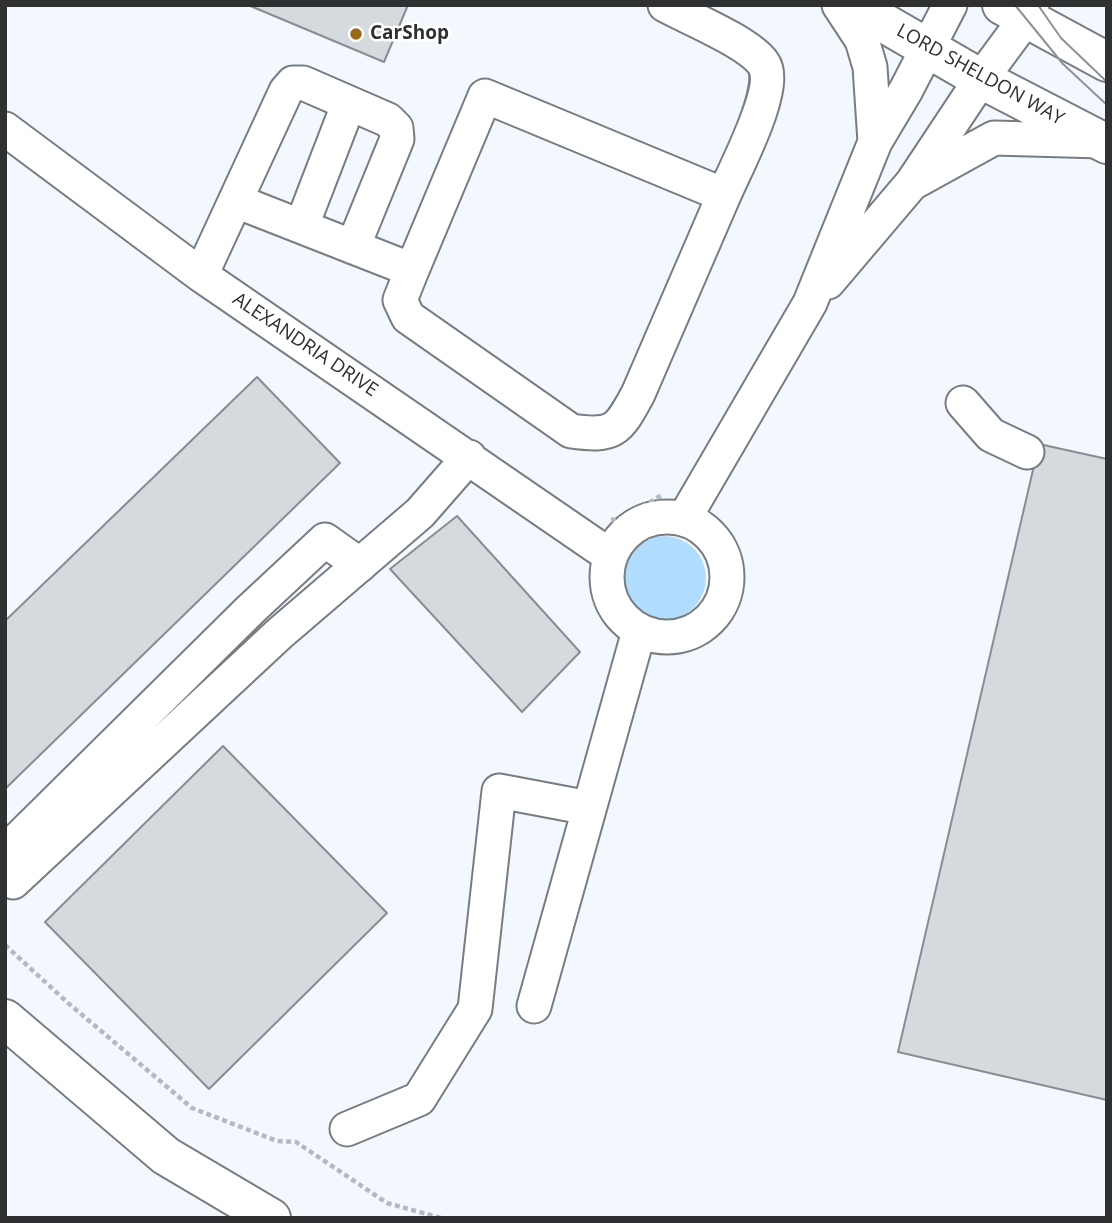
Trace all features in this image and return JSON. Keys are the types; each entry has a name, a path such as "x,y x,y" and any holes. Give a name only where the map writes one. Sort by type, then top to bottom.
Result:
{"highway":[{"name":"LORD SHELDON WAY","path":"853,5 981,79 1104,142"},
{"path":"1020,10 1107,62"},
{"path":"5,1019 166,1156 271,1218"}],"street":[{"path":"665,5 733,40 765,65 768,85 761,109 724,195 638,394 625,417 612,431 593,434 571,431 408,317 400,300 485,96 724,195"},
{"path":"839,5 862,40 870,66 875,142"},
{"path":"810,303 875,142 950,5"},
{"path":"678,504 716,541 728,572 726,593 717,613 702,627 682,636 662,638 639,631 622,618 610,596 607,575 609,555 623,536 639,523 670,517 678,504 810,303 912,183 981,79 1020,10"},
{"path":"201,275 286,91 293,83 303,83 388,120 396,128 397,139 354,247"},
{"path":"302,225 349,103"},
{"path":"912,183 994,138 1104,142"},
{"name":"ALEXANDRIA DRIVE","path":"11,143 609,555"},
{"path":"236,201 412,270"},
{"path":"963,403 991,435 1027,452"},
{"path":"5,873 13,882 279,634 420,513 469,457"},
{"path":"5,852 250,610 326,540 359,565"},
{"path":"534,1006 639,631"},
{"path":"347,1129 419,1099 475,1009 499,791 589,808"}],"path":[{"path":"604,520 678,504"},
{"path":"5,945 68,1003 192,1108 277,1141 296,1142 387,1203 441,1218"}],"shaded area":[{"path":"664,536 680,539 694,548 703,562 706,578 703,594 694,608 680,617 664,620 648,617 634,608 625,594 622,578 625,562 634,548 648,539"}],"building":[{"name":"CarShop","path":"248,5 408,5 384,62"},
{"path":"257,377 340,463 5,789 5,621"},
{"path":"1039,444 1107,459 1107,1100 898,1052"},
{"path":"457,516 580,652 522,712 390,569"},
{"path":"223,746 387,913 209,1089 45,922"}],"tram line":[{"path":"1015,5 1063,64 1107,105"},
{"path":"1038,5 1061,38 1107,82"}],"place":[{"name":"CarShop","path":"356,34"}]}
